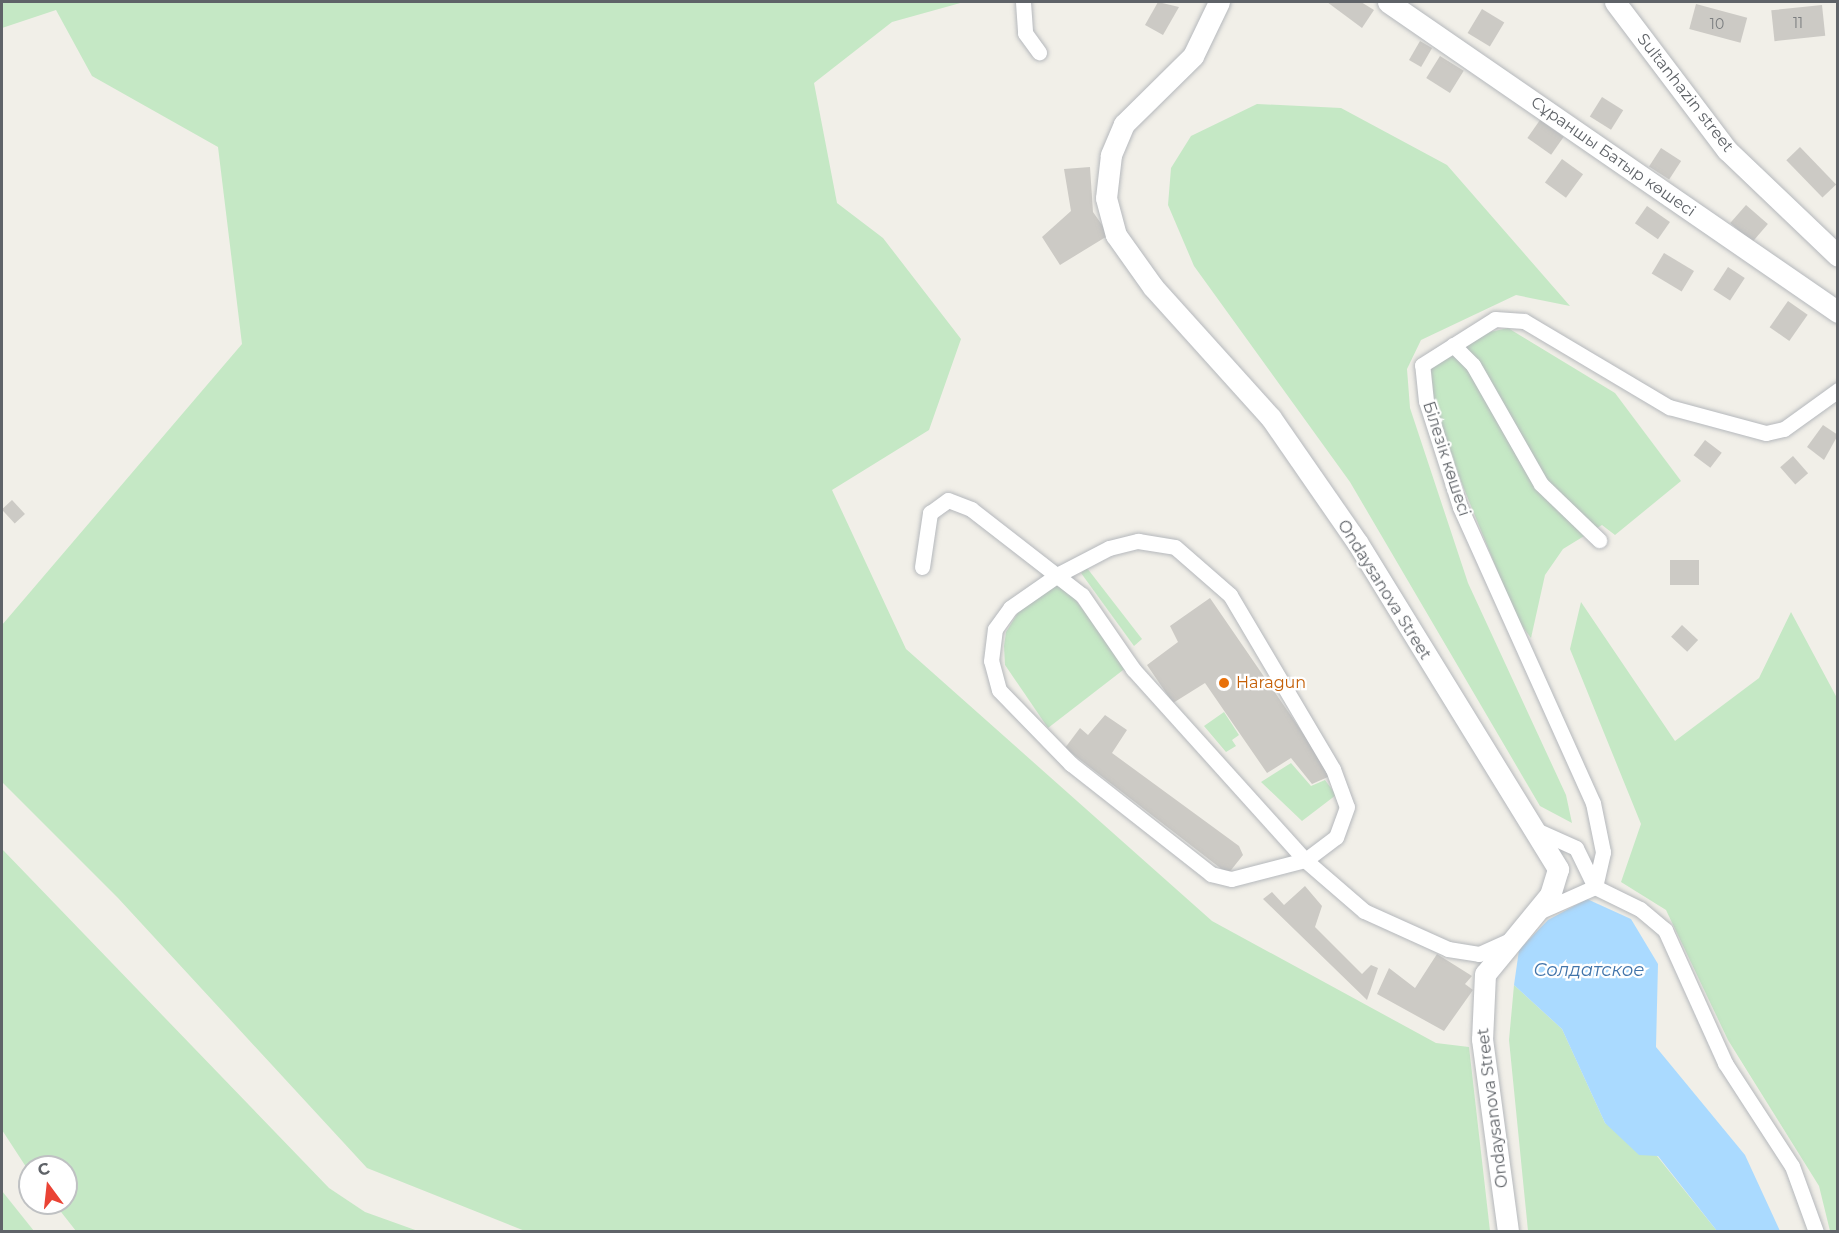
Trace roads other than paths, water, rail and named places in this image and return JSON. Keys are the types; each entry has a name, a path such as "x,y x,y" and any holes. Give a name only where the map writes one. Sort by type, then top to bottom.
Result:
{"street":[{"path":"1023,2 1025,33 1039,52"},
{"name":"Ondaysanova Street","path":"1219,2 1193,56 1124,124 1111,155 1106,198 1116,235 1153,287 1271,418 1357,542 1558,869 1550,895 1527,919 1485,974 1482,1039 1508,1232"},
{"name":"Сұраншы Батыр көшесі","path":"1388,2 1838,312"},
{"name":"Sultanhazin street","path":"1615,2 1727,150 1838,256"},
{"name":"Білезік көшесі","path":"1594,887 1603,852 1593,803 1460,507 1426,401 1422,365 1496,319 1524,321 1670,408 1766,434 1784,429 1838,390"},
{"path":"1453,345 1473,365 1541,484 1599,540"},
{"path":"922,567 930,513 948,500 971,508 1059,574 1082,595 1133,669 1305,860 1364,911 1419,940 1479,954 1511,940"},
{"path":"1138,541 1175,547 1230,595 1333,769 1347,807 1336,837 1305,860 1231,879 1211,874 1027,724 999,690 991,661 995,629 1010,608 1059,574 1109,548 1138,541"},
{"path":"1534,829 1576,848 1594,887 1640,909 1665,930 1725,1064 1792,1166 1816,1232"},
{"path":"1527,919 1567,895 1594,887"}],"water":[{"name":"Солдатское","path":"1587,899 1631,919 1658,964 1656,1047 1745,1155 1780,1231 1717,1231 1658,1156 1639,1155 1605,1123 1562,1029 1514,985 1519,950 1548,920"}],"place":[{"name":"Haragun","path":"1224,683"}]}
